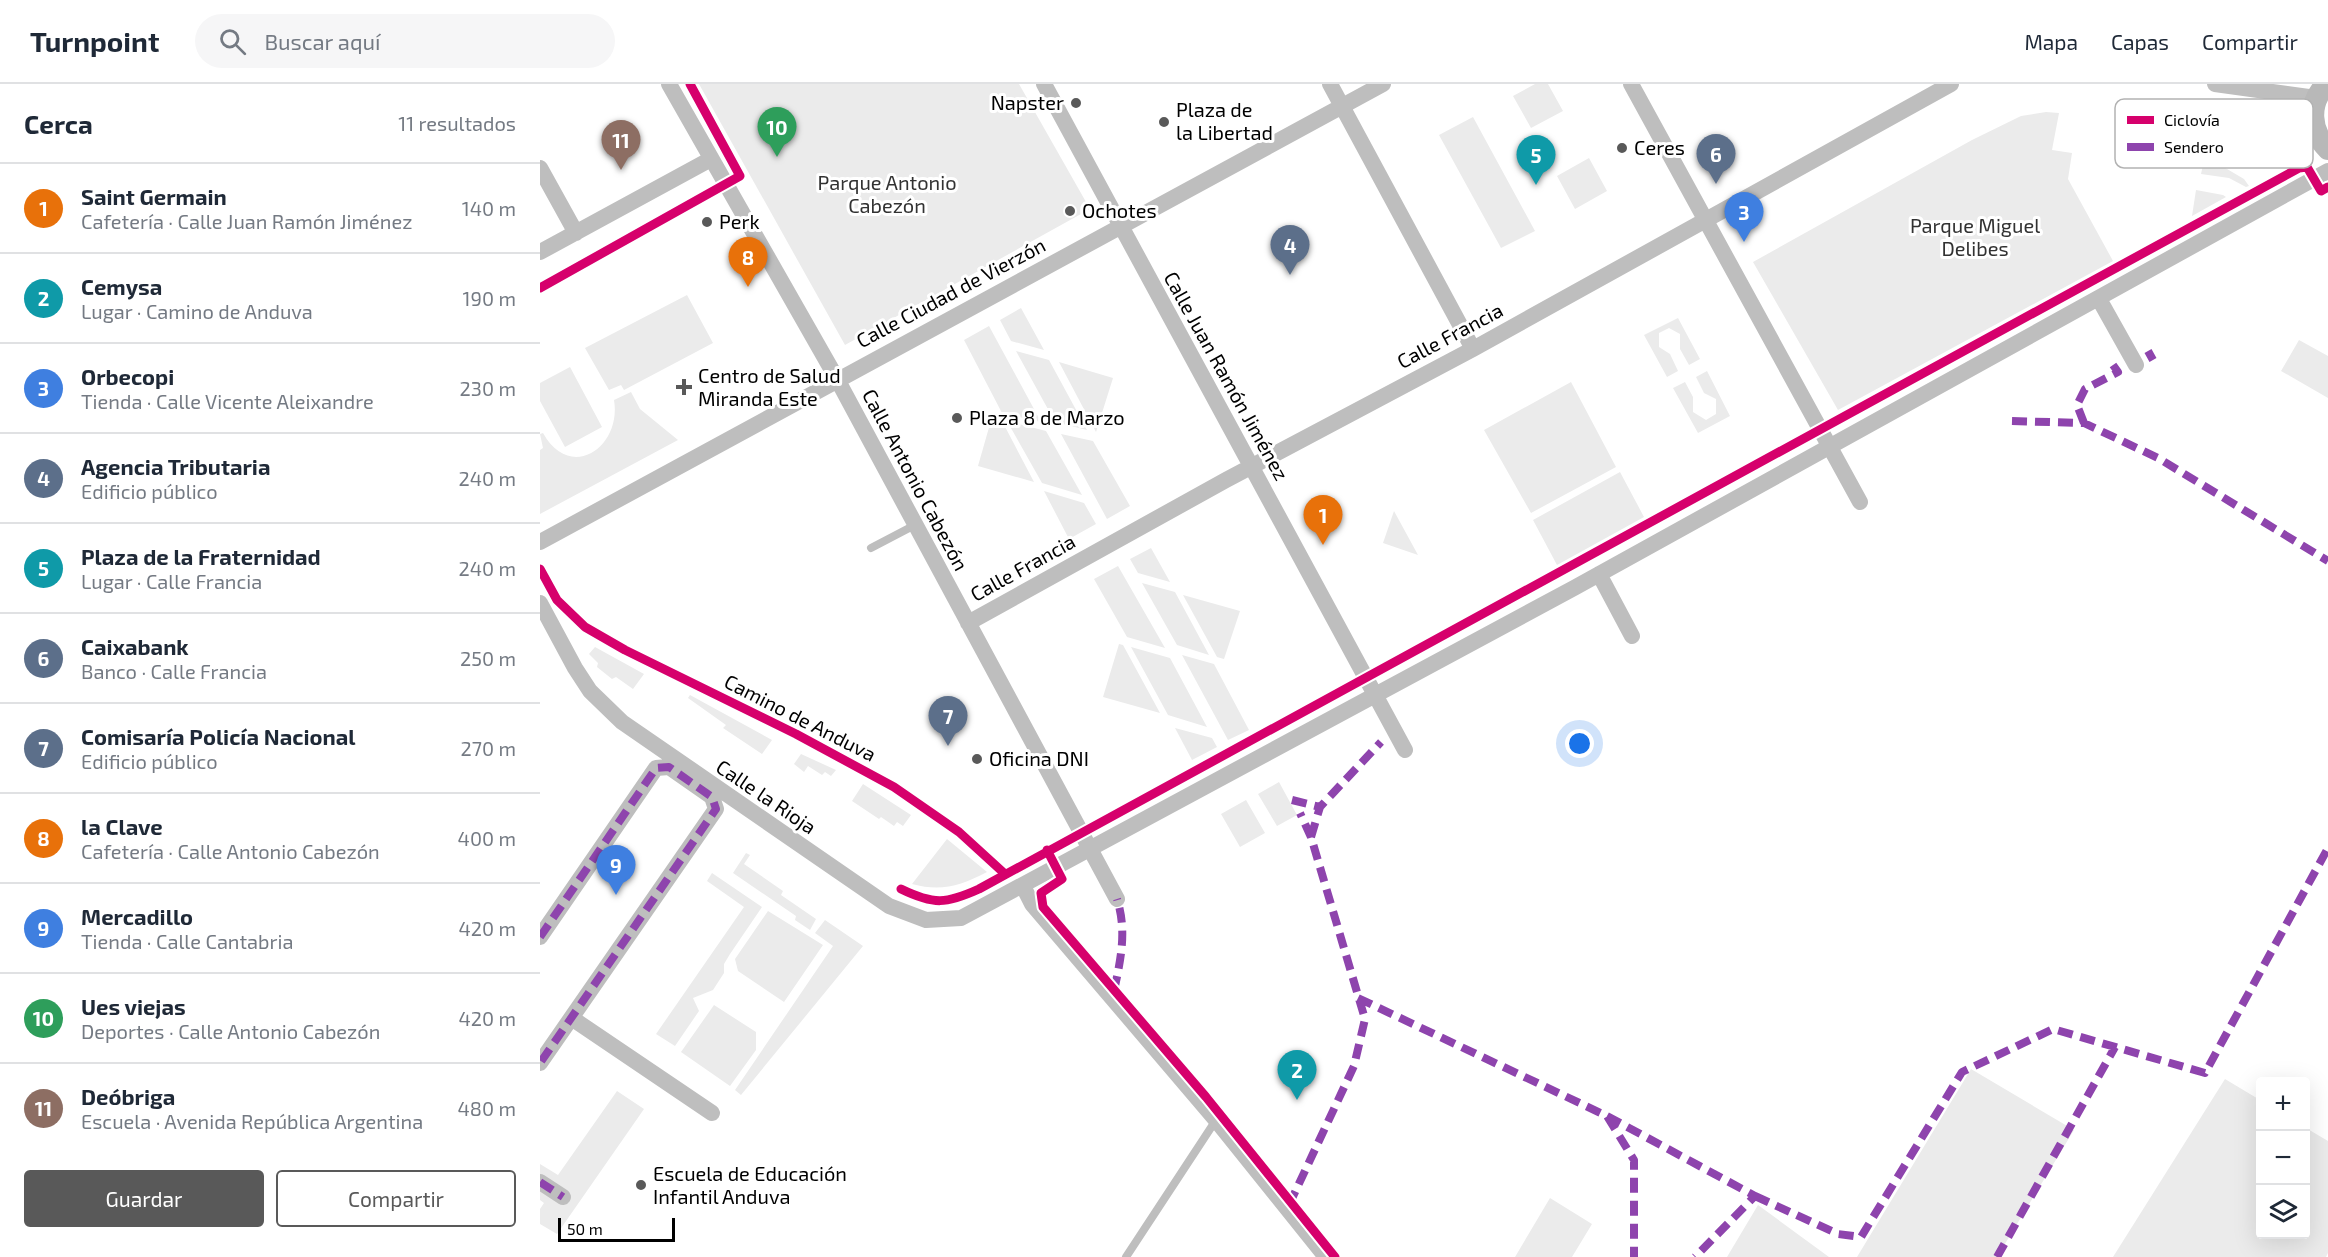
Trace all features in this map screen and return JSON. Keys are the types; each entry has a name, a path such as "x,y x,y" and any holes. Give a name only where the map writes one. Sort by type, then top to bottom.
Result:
{"main road":[{"path":"2322,88 2313,117 2314,127 2328,149"}],"street":[{"name":"Calle Antonio Cabezón","path":"669,84 837,379 1117,899"},
{"name":"Calle Juan Ramón Jiménez","path":"1044,84 1405,750"},
{"path":"1330,84 1473,348"},
{"name":"Calle Ciudad de Vierzón","path":"540,542 1383,84"},
{"path":"1630,84 1860,502"},
{"name":"Calle Francia","path":"968,623 1951,84"},
{"path":"2215,84 2322,88"},
{"path":"540,252 711,159"},
{"path":"540,168 576,233"},
{"name":"Calle la Rioja","path":"540,603 590,691 629,728 889,906 926,921 961,918 1091,850 1376,693 1599,574 2328,171"},
{"path":"2098,299 2136,365"},
{"path":"1599,574 1632,636"},
{"path":"540,927 662,751"},
{"path":"540,937 656,768 669,767 712,797 716,809 540,1064"},
{"path":"540,1072 729,798"},
{"path":"1023,886 1032,904 1216,1119 1326,1257"},
{"path":"576,1021 712,1113"},
{"path":"540,1182 563,1197"}],"lane":[{"path":"870,548 915,525"},
{"path":"1126,1257 1216,1119"}],"green space":[{"name":"Parque Antonio Cabezón","path":"699,84 1019,84 1090,209 845,345"},
{"path":"1535,84 1548,84 1563,111 1531,128 1513,96"},
{"name":"Parque Miguel Delibes","path":"2046,112 2059,113 2052,150 2072,153 2068,179 2113,261 1838,410 1753,262 1972,140 2021,116"},
{"path":"1473,117 1535,231 1501,248 1439,135"},
{"path":"1589,158 1607,191 1575,209 1557,176"},
{"path":"2202,168 2225,168 2244,179 2249,186 2246,187 2229,178 2201,174"},
{"path":"2196,190 2223,195 2226,197 2192,216"},
{"path":"687,295 713,343 624,390 621,385 609,390 585,348"},
{"path":"1021,308 1044,350 1011,341 1000,320"},
{"path":"1678,318 1700,359 1689,365 1680,349 1680,334 1669,328 1659,333 1659,347 1670,354 1678,371 1667,377 1644,335"},
{"path":"989,326 1041,422 1002,413 964,340"},
{"path":"2299,340 2328,356 2328,398 2281,371"},
{"path":"1016,351 1049,360 1087,430 1055,422"},
{"path":"1059,362 1113,378 1096,432"},
{"path":"570,367 602,427 565,447 540,401 540,383"},
{"path":"1707,371 1730,416 1698,433 1673,388 1685,382 1693,397 1693,412 1706,420 1716,414 1716,399 1704,393 1696,377"},
{"path":"1571,382 1616,467 1531,513 1484,430"},
{"path":"631,392 640,409 678,440 540,514 540,450 543,448 540,434 543,433 554,448 567,455 580,457 592,452 602,444 610,432 614,417 614,400"},
{"path":"992,417 1001,419 1034,482 978,466"},
{"path":"1007,421 1046,431 1082,495 1042,483"},
{"path":"1061,434 1093,441 1130,506 1107,519"},
{"path":"1620,472 1644,517 1557,565 1533,520"},
{"path":"1044,491 1084,503 1096,524 1069,539"},
{"path":"1394,511 1418,555 1383,543"},
{"path":"1151,548 1170,582 1138,573 1130,559"},
{"path":"1118,566 1165,648 1127,637 1094,579"},
{"path":"1142,583 1175,592 1209,655 1177,645"},
{"path":"1183,595 1240,611 1224,659 1217,657"},
{"path":"1119,644 1123,645 1160,713 1103,697"},
{"path":"595,647 644,674 633,689 616,677 612,679 597,667 598,663 589,654"},
{"path":"1131,647 1170,658 1207,727 1168,715"},
{"path":"1182,655 1214,664 1249,730 1228,740"},
{"path":"690,695 772,740 762,754 723,728 726,725 688,698"},
{"path":"1175,728 1212,738 1217,747 1192,760"},
{"path":"801,754 836,770 831,776 825,772 822,775 808,766 804,772 794,764"},
{"path":"1279,782 1297,815 1277,826 1258,794"},
{"path":"863,784 911,815 903,826 897,822 894,826 881,817 879,819 852,801"},
{"path":"1246,800 1265,833 1240,847 1221,814"},
{"path":"947,839 987,872 950,886 932,887 912,884"},
{"path":"746,853 750,855 744,864 783,891 781,895 816,919 810,930 795,920 796,916 733,873"},
{"path":"712,873 762,907 724,964 724,973 713,990 693,998 699,1011 675,1046 656,1034 744,907 707,881"},
{"path":"768,911 823,945 784,1002 738,971 735,959"},
{"path":"825,920 863,946 741,1095 735,1090 833,946 815,933"},
{"path":"714,1005 756,1032 756,1050 730,1086 681,1052"},
{"path":"1971,1069 2074,1130 1997,1257 1857,1257"},
{"path":"2225,1079 2256,1098 2256,1239 2310,1239 2310,1130 2328,1141 2328,1253 2326,1257 2113,1257"},
{"path":"617,1091 644,1109 557,1234 540,1224 540,1209 544,1203 540,1200 540,1164 558,1175"},
{"path":"1550,1198 1592,1224 1572,1257 1515,1257"},
{"path":"1758,1205 1829,1257 1727,1257"}],"marked path":[{"path":"2148,351 2153,360"},
{"path":"2084,423 2077,405 2085,389 2118,372 2113,365"},
{"path":"2012,421 2084,423 2158,458 2328,561"},
{"path":"1311,837 1320,807 1381,742"},
{"path":"540,937 656,768 669,767 712,797 716,809 540,1063"},
{"path":"1292,800 1320,807"},
{"path":"1289,1205 1354,1066 1365,1019 1311,837 1300,813"},
{"path":"1755,1196 1838,1234 1861,1237 1962,1072 2053,1029 2205,1073 2328,848"},
{"path":"1114,991 1121,956 1122,933 1117,899"},
{"path":"1358,998 1607,1116 1634,1160 1634,1257"},
{"path":"1997,1257 2115,1047"},
{"path":"1607,1116 1755,1196 1695,1257"},
{"path":"540,1182 563,1197"}],"cycle path":[{"path":"540,288 740,176 690,84"},
{"path":"901,889 922,898 940,901 958,898 979,889 2299,168"},
{"path":"2308,168 2321,191 2328,187"},
{"name":"Camino de Anduva","path":"540,569 557,600 585,627 625,650 796,734 894,787 959,832 1005,874"},
{"path":"1047,850 1062,879 1041,893 1043,907 1206,1097 1335,1257"}],"place":[{"name":"Napster","path":"1076,103"},
{"name":"Plaza de la Libertad","path":"1164,122"},
{"name":"Ceres","path":"1622,148"},
{"name":"Ues viejas","path":"777,157"},
{"name":"Deóbriga","path":"621,170"},
{"name":"Caixabank","path":"1716,184"},
{"name":"Plaza de la Fraternidad","path":"1536,185"},
{"name":"Ochotes","path":"1070,211"},
{"name":"Perk","path":"707,222"},
{"name":"Orbecopi","path":"1744,242"},
{"name":"Agencia Tributaria","path":"1290,275"},
{"name":"la Clave","path":"748,287"},
{"name":"Centro de Salud Miranda Este","path":"684,387"},
{"name":"Plaza 8 de Marzo","path":"957,418"},
{"name":"Saint Germain","path":"1323,545"},
{"name":"Comisaría Policía Nacional","path":"948,746"},
{"name":"Oficina DNI","path":"977,759"},
{"name":"Mercadillo","path":"616,895"},
{"name":"Cemysa","path":"1297,1100"},
{"name":"Escuela de Educación Infantil Anduva","path":"641,1185"}]}
